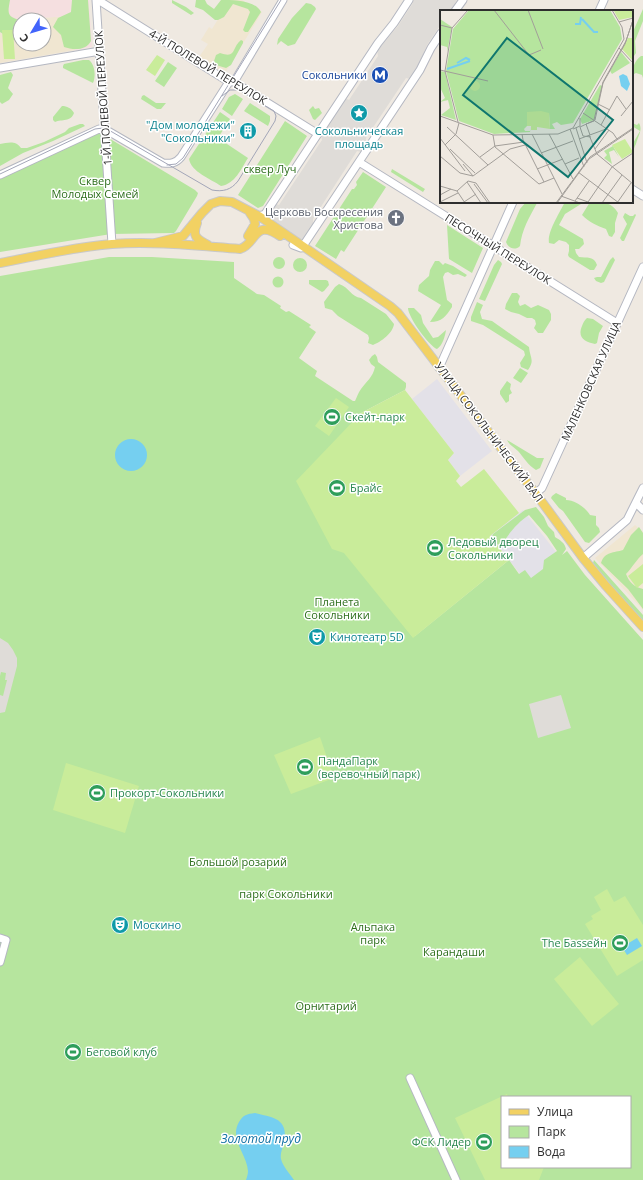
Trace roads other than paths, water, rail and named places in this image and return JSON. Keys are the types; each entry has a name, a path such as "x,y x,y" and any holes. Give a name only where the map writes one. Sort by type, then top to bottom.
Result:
{"main road":[{"name":"УЛИЦА СОКОЛЬНИЧЕСКИЙ ВАЛ","path":"155,243 183,236 211,204 225,201 232,202 258,216 304,246 316,257"},
{"path":"0,263 112,244 155,243 236,249 242,245 255,226 254,219 250,212"},
{"path":"200,215 195,228 195,235 198,240 213,247"},
{"name":"УЛИЦА СОКОЛЬНИЧЕСКИЙ ВАЛ","path":"236,249 240,250 245,248 255,235 262,231 270,231 301,250 316,257 394,309 536,493 583,558 643,627"}],"street":[{"name":"1-Й ПОЛЕВОЙ ПЕРЕУЛОК","path":"97,0 112,244"},
{"name":"4-Й ПОЛЕВОЙ ПЕРЕУЛОК","path":"97,0 318,134"},
{"path":"0,175 96,130 105,130 163,163 172,163 181,157 283,0"},
{"path":"258,216 263,216 267,211 378,43 394,23 409,0"},
{"path":"456,10 463,0"},
{"path":"599,10 604,0"},
{"path":"293,245 301,248 304,246 420,70 431,48 440,34"},
{"path":"0,68 100,51"},
{"name":"ПЕСОЧНЫЙ ПЕРЕУЛОК","path":"359,162 617,323"},
{"path":"633,190 643,196"},
{"path":"439,368 514,203"},
{"name":"МАЛЕНКОВСКАЯ УЛИЦА","path":"536,493 542,488 643,267"},
{"path":"583,558 627,520 643,488"},
{"path":"636,503 643,510"},
{"path":"0,962 3,939"},
{"path":"410,1078 456,1180"}],"water":[{"path":"128,439 134,439 144,446 147,455 146,461 140,468 134,471 128,471 118,464 115,458 115,452 122,442"},
{"path":"637,938 642,946 627,955 622,947"},
{"name":"Золотой пруд","path":"255,1113 274,1118 282,1124 285,1135 281,1159 285,1168 294,1180 246,1180 248,1172 247,1165 237,1140 236,1128 244,1116"}],"tram line":[{"path":"167,165 176,164 183,158 281,0"},
{"path":"0,174 95,129 103,128 212,190 226,190 238,181 275,121 276,116 274,111 239,90 230,90 222,96"}],"place":[{"name":"Сокольники","path":"380,75"},
{"name":"Сокольническая площадь","path":"359,113"},
{"name":"\"Дом молодежи\" \"Сокольники\"","path":"248,131"},
{"name":"Церковь Воскресения Христова","path":"396,218"},
{"name":"Скейт-парк","path":"332,417"},
{"name":"Брайс","path":"337,488"},
{"name":"Ледовый дворец Сокольники","path":"435,548"},
{"name":"Кинотеатр 5D","path":"317,637"},
{"name":"ПандаПарк (веревочный парк)","path":"305,767"},
{"name":"Прокорт-Сокольники","path":"97,793"},
{"name":"Москино","path":"120,925"},
{"name":"The Баssейн","path":"620,943"},
{"name":"Беговой клуб","path":"73,1052"},
{"name":"ФСК Лидер","path":"484,1142"}],"park label":[{"name":"сквер Луч","path":"270,169"},
{"name":"Сквер Молодых Семей","path":"95,187"},
{"name":"Планета Сокольники","path":"337,608"},
{"name":"Большой розарий","path":"238,862"},
{"name":"парк Сокольники","path":"286,894"},
{"name":"Альпака парк","path":"373,933"},
{"name":"Карандаши","path":"454,952"},
{"name":"Орнитарий","path":"326,1006"}]}
